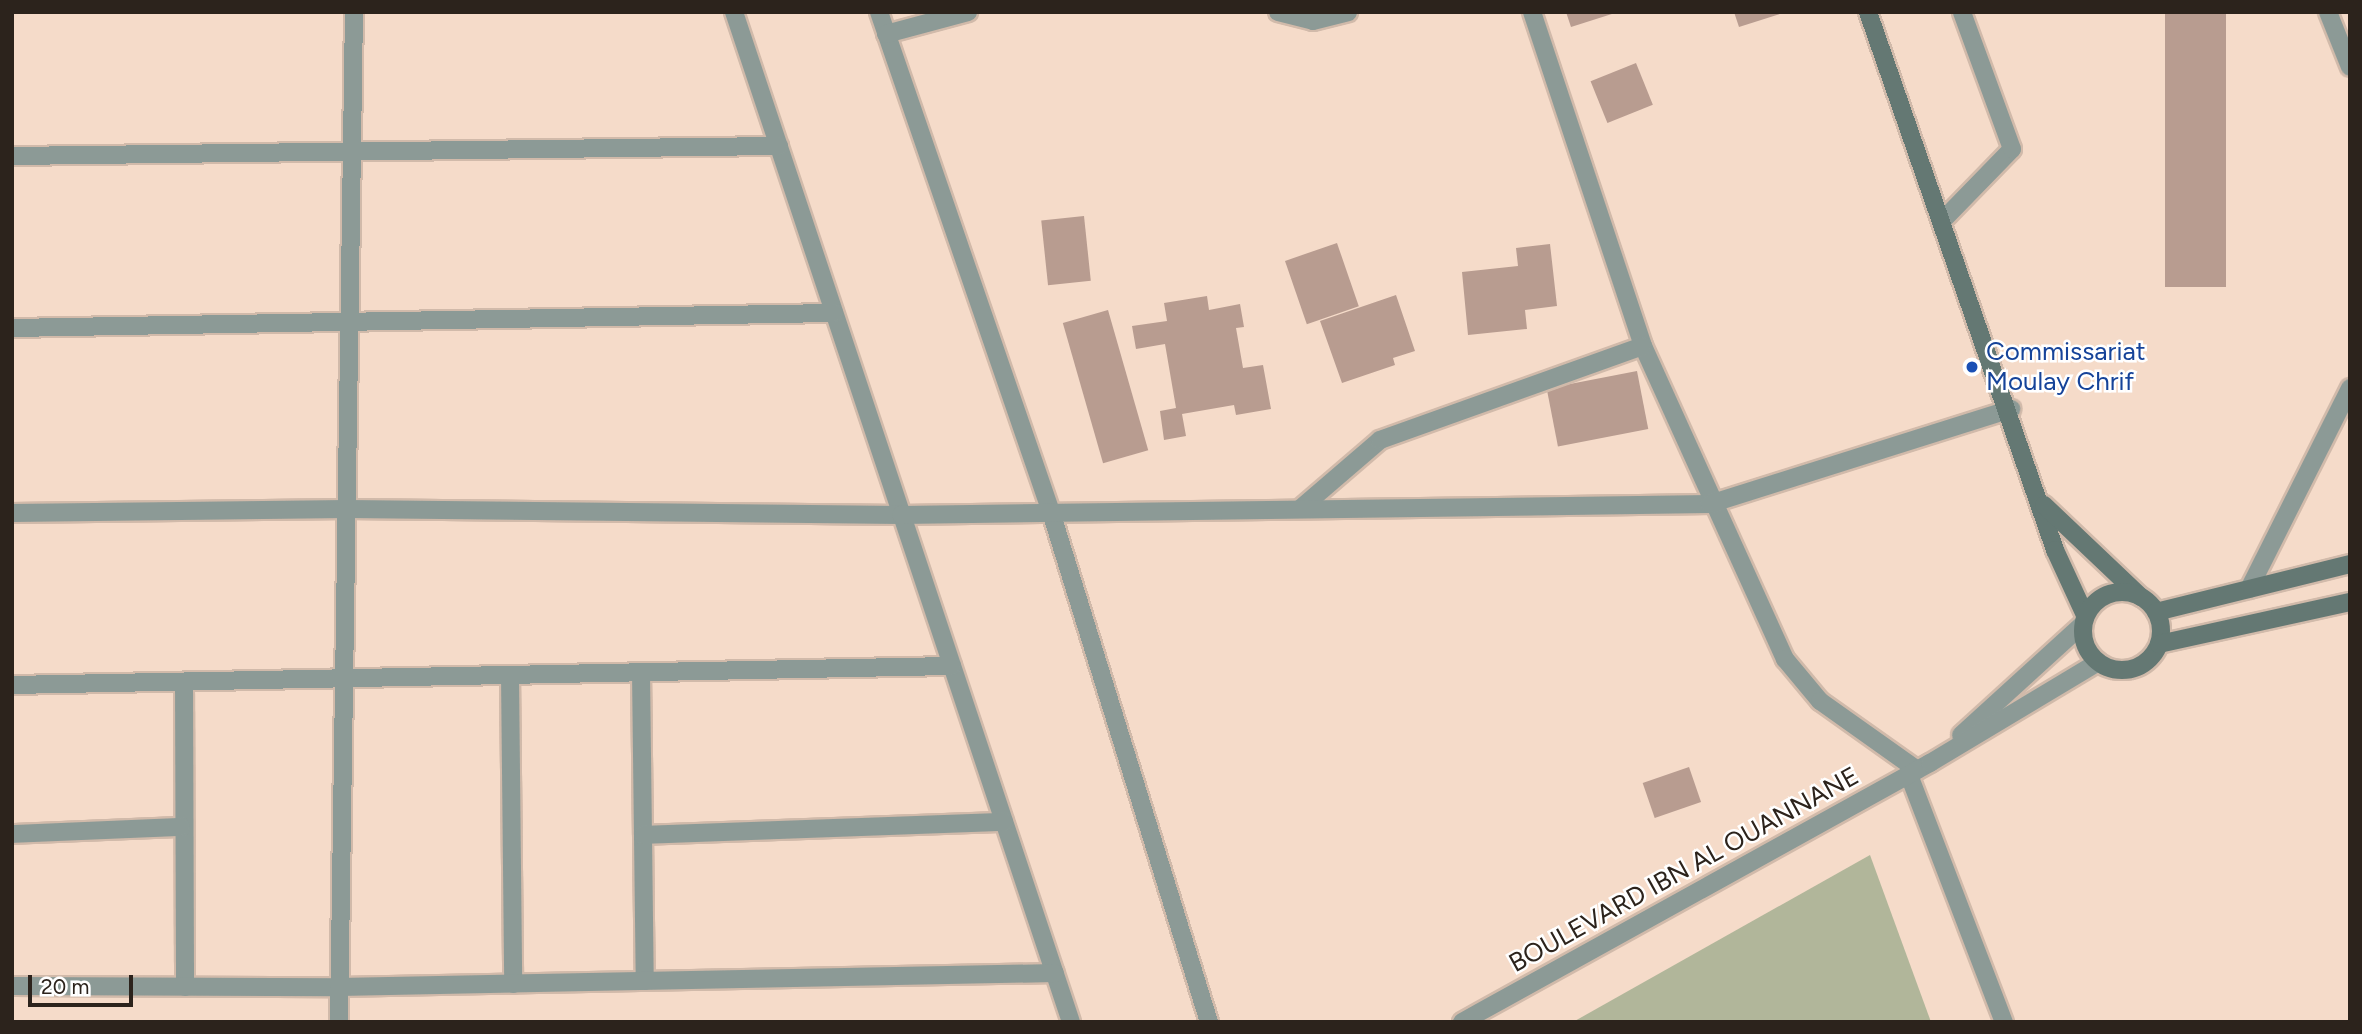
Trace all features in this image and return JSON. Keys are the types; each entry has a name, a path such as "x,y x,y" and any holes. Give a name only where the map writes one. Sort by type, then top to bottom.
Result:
{"street":[{"path":"339,1022 354,12"},
{"path":"734,12 1071,1022"},
{"path":"879,12 1051,512 1209,1022"},
{"path":"886,34 968,12"},
{"path":"1278,12 1313,21 1348,12"},
{"path":"1532,12 1643,346 1710,504 1785,659 1820,701 1919,769 2004,1022"},
{"path":"1868,12 2011,409 2044,505 2054,550 2084,620 2086,646 2098,662 2118,670 2138,667 2159,643 2350,602"},
{"path":"1943,220 2011,149 1962,12"},
{"path":"2328,12 2350,67"},
{"path":"12,156 779,146"},
{"path":"12,328 349,326 834,313"},
{"path":"1301,508 1380,440 1643,346"},
{"path":"2249,589 2350,388"},
{"path":"12,513 347,509 901,515 1710,504 2011,409"},
{"path":"2044,505 2156,612 2159,643"},
{"path":"2156,612 2350,564"},
{"path":"2084,620 2106,595 2141,597"},
{"name":"BOULEVARD IBN AL OUANNANE","path":"1919,769 2084,620"},
{"name":"BOULEVARD IBN AL OUANNANE","path":"1462,1022 1919,769 2098,662"},
{"path":"12,685 952,666"},
{"path":"640,673 645,981"},
{"path":"510,676 513,984"},
{"path":"184,683 181,827 185,987"},
{"path":"643,835 1004,822"},
{"path":"12,834 181,827"},
{"path":"12,986 339,987 1055,973"}],"green space":[{"path":"1870,855 1931,1022 1573,1022"}],"building":[{"path":"1566,12 1614,12 1615,13 1571,27"},
{"path":"1734,12 1783,12 1783,13 1739,27"},
{"path":"2165,12 2226,12 2226,287 2165,287"},
{"path":"1636,63 1653,105 1607,123 1591,81"},
{"path":"1084,216 1091,281 1048,285 1041,220"},
{"path":"1337,243 1359,306 1307,324 1285,261"},
{"path":"1550,244 1557,306 1525,310 1527,329 1468,335 1462,272 1518,266 1516,248"},
{"path":"1396,295 1415,351 1393,358 1395,365 1342,383 1320,321"},
{"path":"1207,296 1209,310 1240,304 1244,327 1236,328 1243,368 1263,365 1271,409 1236,415 1234,405 1182,414 1186,436 1164,440 1160,411 1176,408 1165,344 1136,349 1132,326 1167,321 1164,303"},
{"path":"1108,310 1148,450 1103,463 1063,323"},
{"path":"1637,371 1648,429 1558,446 1547,389"},
{"path":"1689,767 1701,802 1655,818 1643,783"}],"place":[{"name":"Commissariat Moulay Chrif","path":"1972,367"}]}
